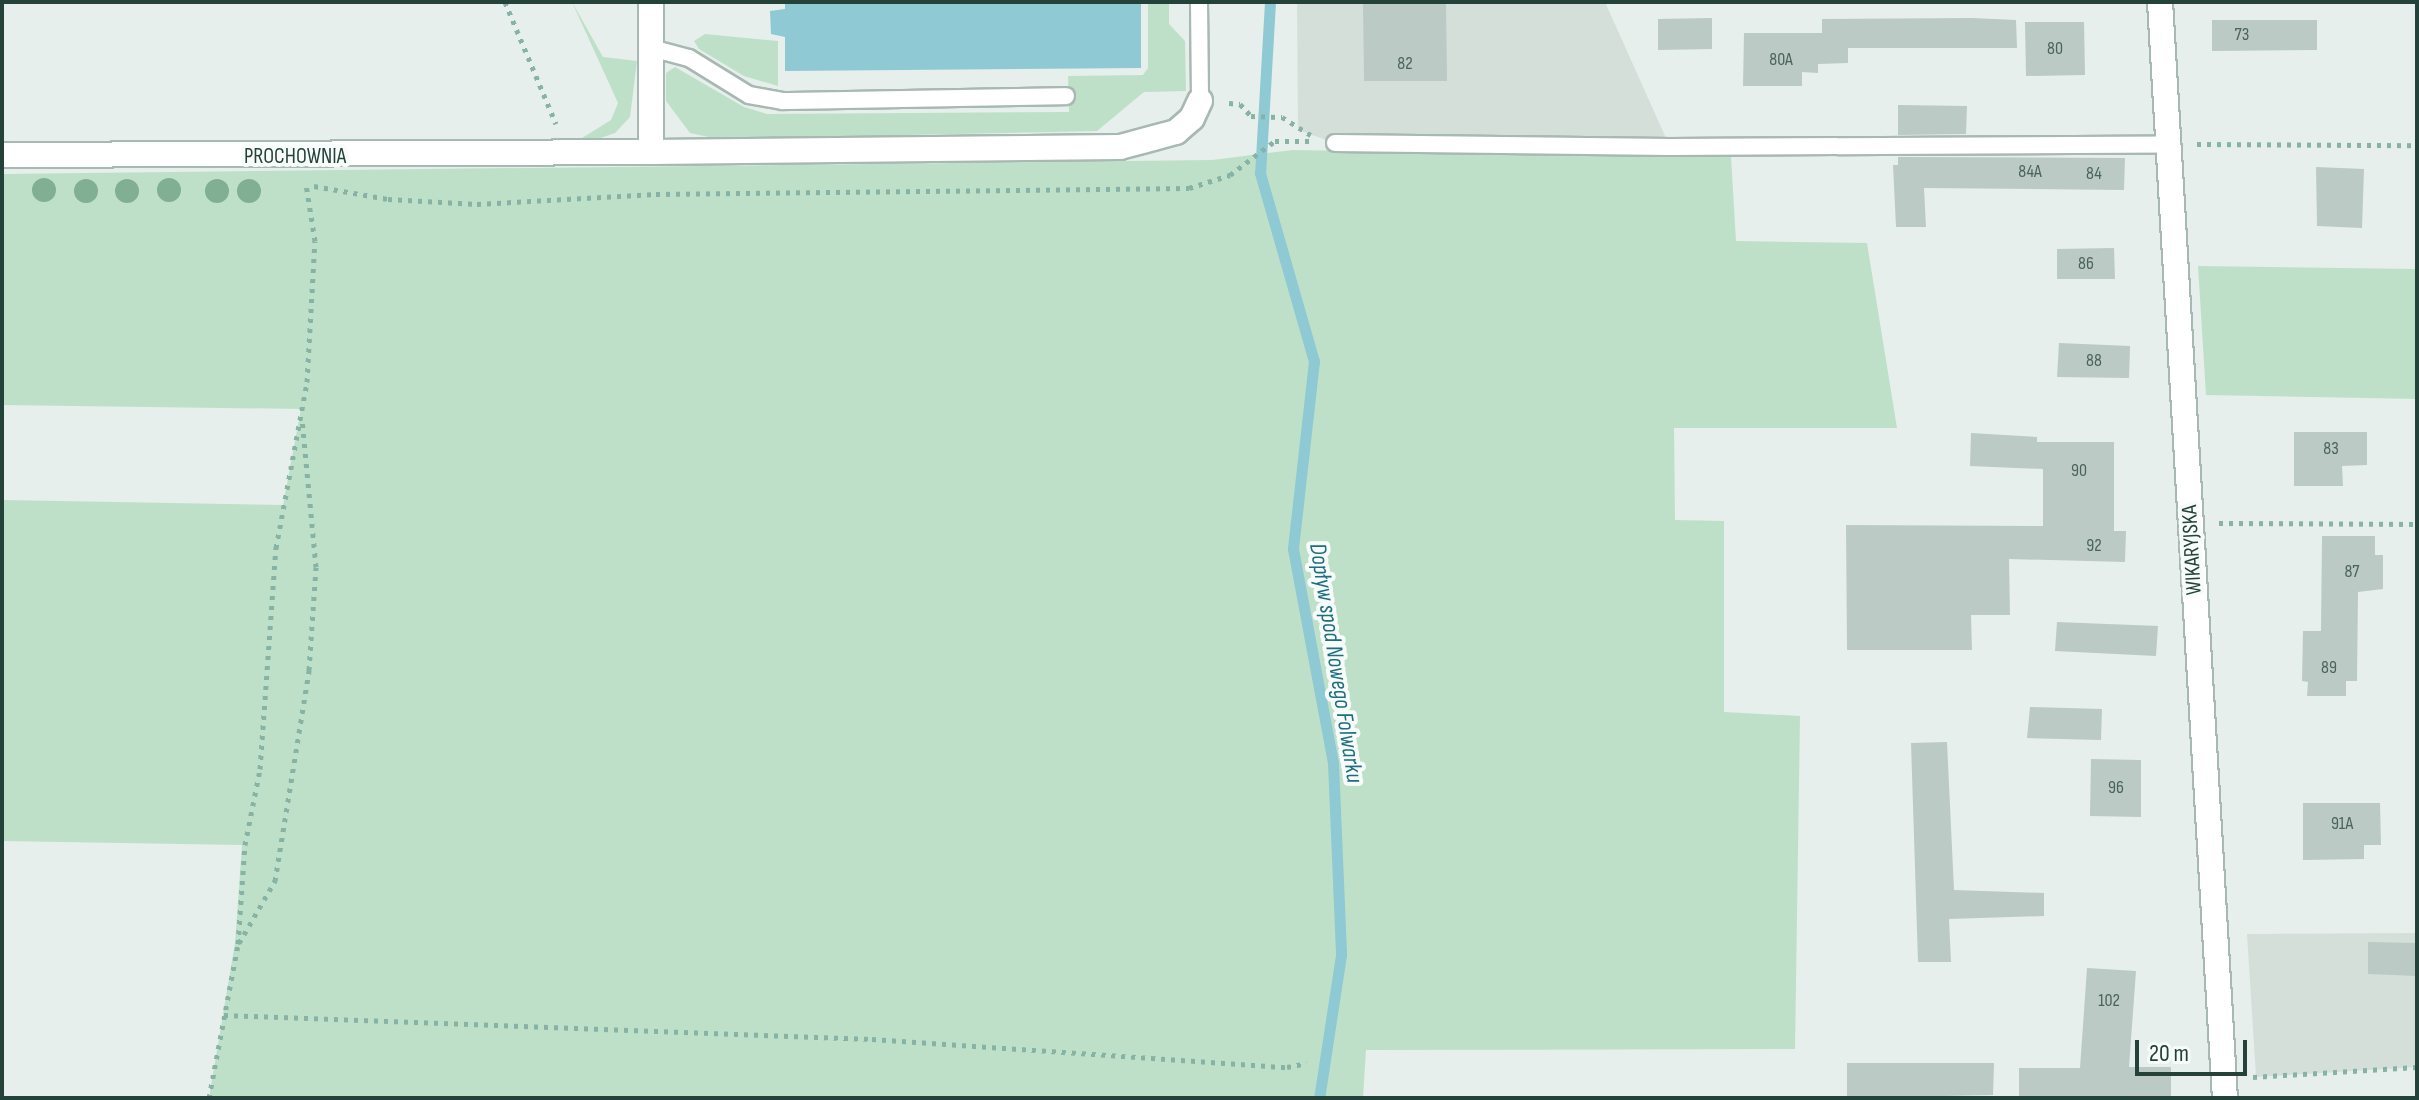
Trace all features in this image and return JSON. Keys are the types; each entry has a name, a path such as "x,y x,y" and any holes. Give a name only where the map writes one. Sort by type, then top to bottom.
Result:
{"street":[{"path":"651,2 651,152"},
{"name":"WIKARYJSKA","path":"2160,2 2225,1088"},
{"name":"PROCHOWNIA","path":"2,155 297,157 1120,147 1176,132 1192,118 1200,101"}],"lane":[{"path":"1199,2 1200,101"},
{"path":"651,48 689,58 749,95 783,101 1066,96"},
{"path":"1335,143 1654,147 2168,144"}],"path":[{"path":"505,2 580,154"},
{"path":"1240,104 1251,116 1282,117 1298,130 1335,143"},
{"path":"305,183 388,199 477,204 656,194 1189,188 1230,175 1275,141 1335,143"},
{"path":"2168,144 2417,145"},
{"path":"209,1098 238,944 245,845 260,769 276,548 314,317 315,241 297,157"},
{"path":"238,944 275,881 309,670 316,567 301,408"},
{"path":"2190,523 2417,524"},
{"path":"224,1015 872,1039 1287,1067 1307,1063"},
{"path":"2225,1088 2417,1067"}],"shaded area":[{"path":"1297,2 1605,2 1670,147 1335,143 1298,130"},
{"path":"2417,933 2417,1067 2256,1077 2247,934"}],"green space":[{"path":"572,2 603,57 637,61 630,117 615,133 595,140 582,138 611,120 618,103"},
{"path":"1148,2 1169,2 1169,24 1185,41 1186,91 1144,92 1097,131 718,139 690,133 666,101 666,73 675,67 744,107 767,114 1069,112 1068,76 1143,75 1148,68"},
{"path":"705,34 778,41 778,86 744,76 699,49 694,41"},
{"path":"1293,150 1731,157 1736,241 1867,243 1897,428 1674,428 1675,520 1724,521 1724,712 1800,716 1795,1049 1366,1050 1363,1098 209,1098 235,943 242,845 2,841 2,500 283,505 301,409 2,405 2,174 1212,160"},
{"path":"2198,266 2417,269 2417,399 2206,395"}],"water":[{"path":"785,2 1141,2 1141,68 785,71 785,37 771,34 770,11 785,9"}],"building":[{"path":"1363,2 1446,2 1447,81 1364,81"},
{"path":"1712,18 1712,49 1658,50 1658,19"},
{"path":"1822,19 2016,20 2017,48 1848,48 1848,63 1818,64 1818,73 1802,72 1802,86 1743,86 1744,33 1822,33"},
{"path":"2212,20 2317,20 2317,50 2212,51"},
{"path":"2025,22 2084,22 2085,75 2026,76"},
{"path":"1898,105 1967,106 1966,134 1898,135"},
{"path":"1898,157 2125,158 2124,190 1924,188 1926,227 1896,227 1893,165 1898,165"},
{"path":"2316,167 2364,169 2362,228 2317,226"},
{"path":"2114,248 2115,279 2057,279 2057,249"},
{"path":"2059,343 2130,346 2129,378 2057,377"},
{"path":"2294,432 2367,432 2367,465 2342,466 2343,486 2294,486"},
{"path":"1971,433 2037,437 2037,442 2114,442 2114,531 2126,531 2125,562 2009,559 2010,615 1971,615 1972,650 1847,650 1846,525 2043,526 2043,469 1970,466"},
{"path":"2322,536 2375,536 2375,555 2383,555 2383,589 2358,592 2357,681 2346,681 2346,696 2307,696 2308,682 2302,681 2303,631 2321,631"},
{"path":"2057,622 2158,626 2156,656 2055,651"},
{"path":"2030,707 2102,709 2101,740 2027,738"},
{"path":"1947,742 1954,890 2044,893 2044,916 1949,919 1951,962 1918,962 1911,743"},
{"path":"2091,759 2141,760 2141,817 2090,816"},
{"path":"2303,803 2380,803 2381,845 2364,845 2364,859 2303,860"},
{"path":"2368,942 2417,943 2417,976 2368,974"},
{"path":"2087,968 2136,971 2129,1067 2171,1067 2171,1098 2019,1098 2019,1068 2080,1068"},
{"path":"1847,1063 1994,1063 1993,1095 1847,1098"}],"waterway":[{"name":"Dopływ spod Nowego Folwarku","path":"1270,2 1260,173 1314,361 1293,549 1333,762 1341,955 1319,1098"}]}
